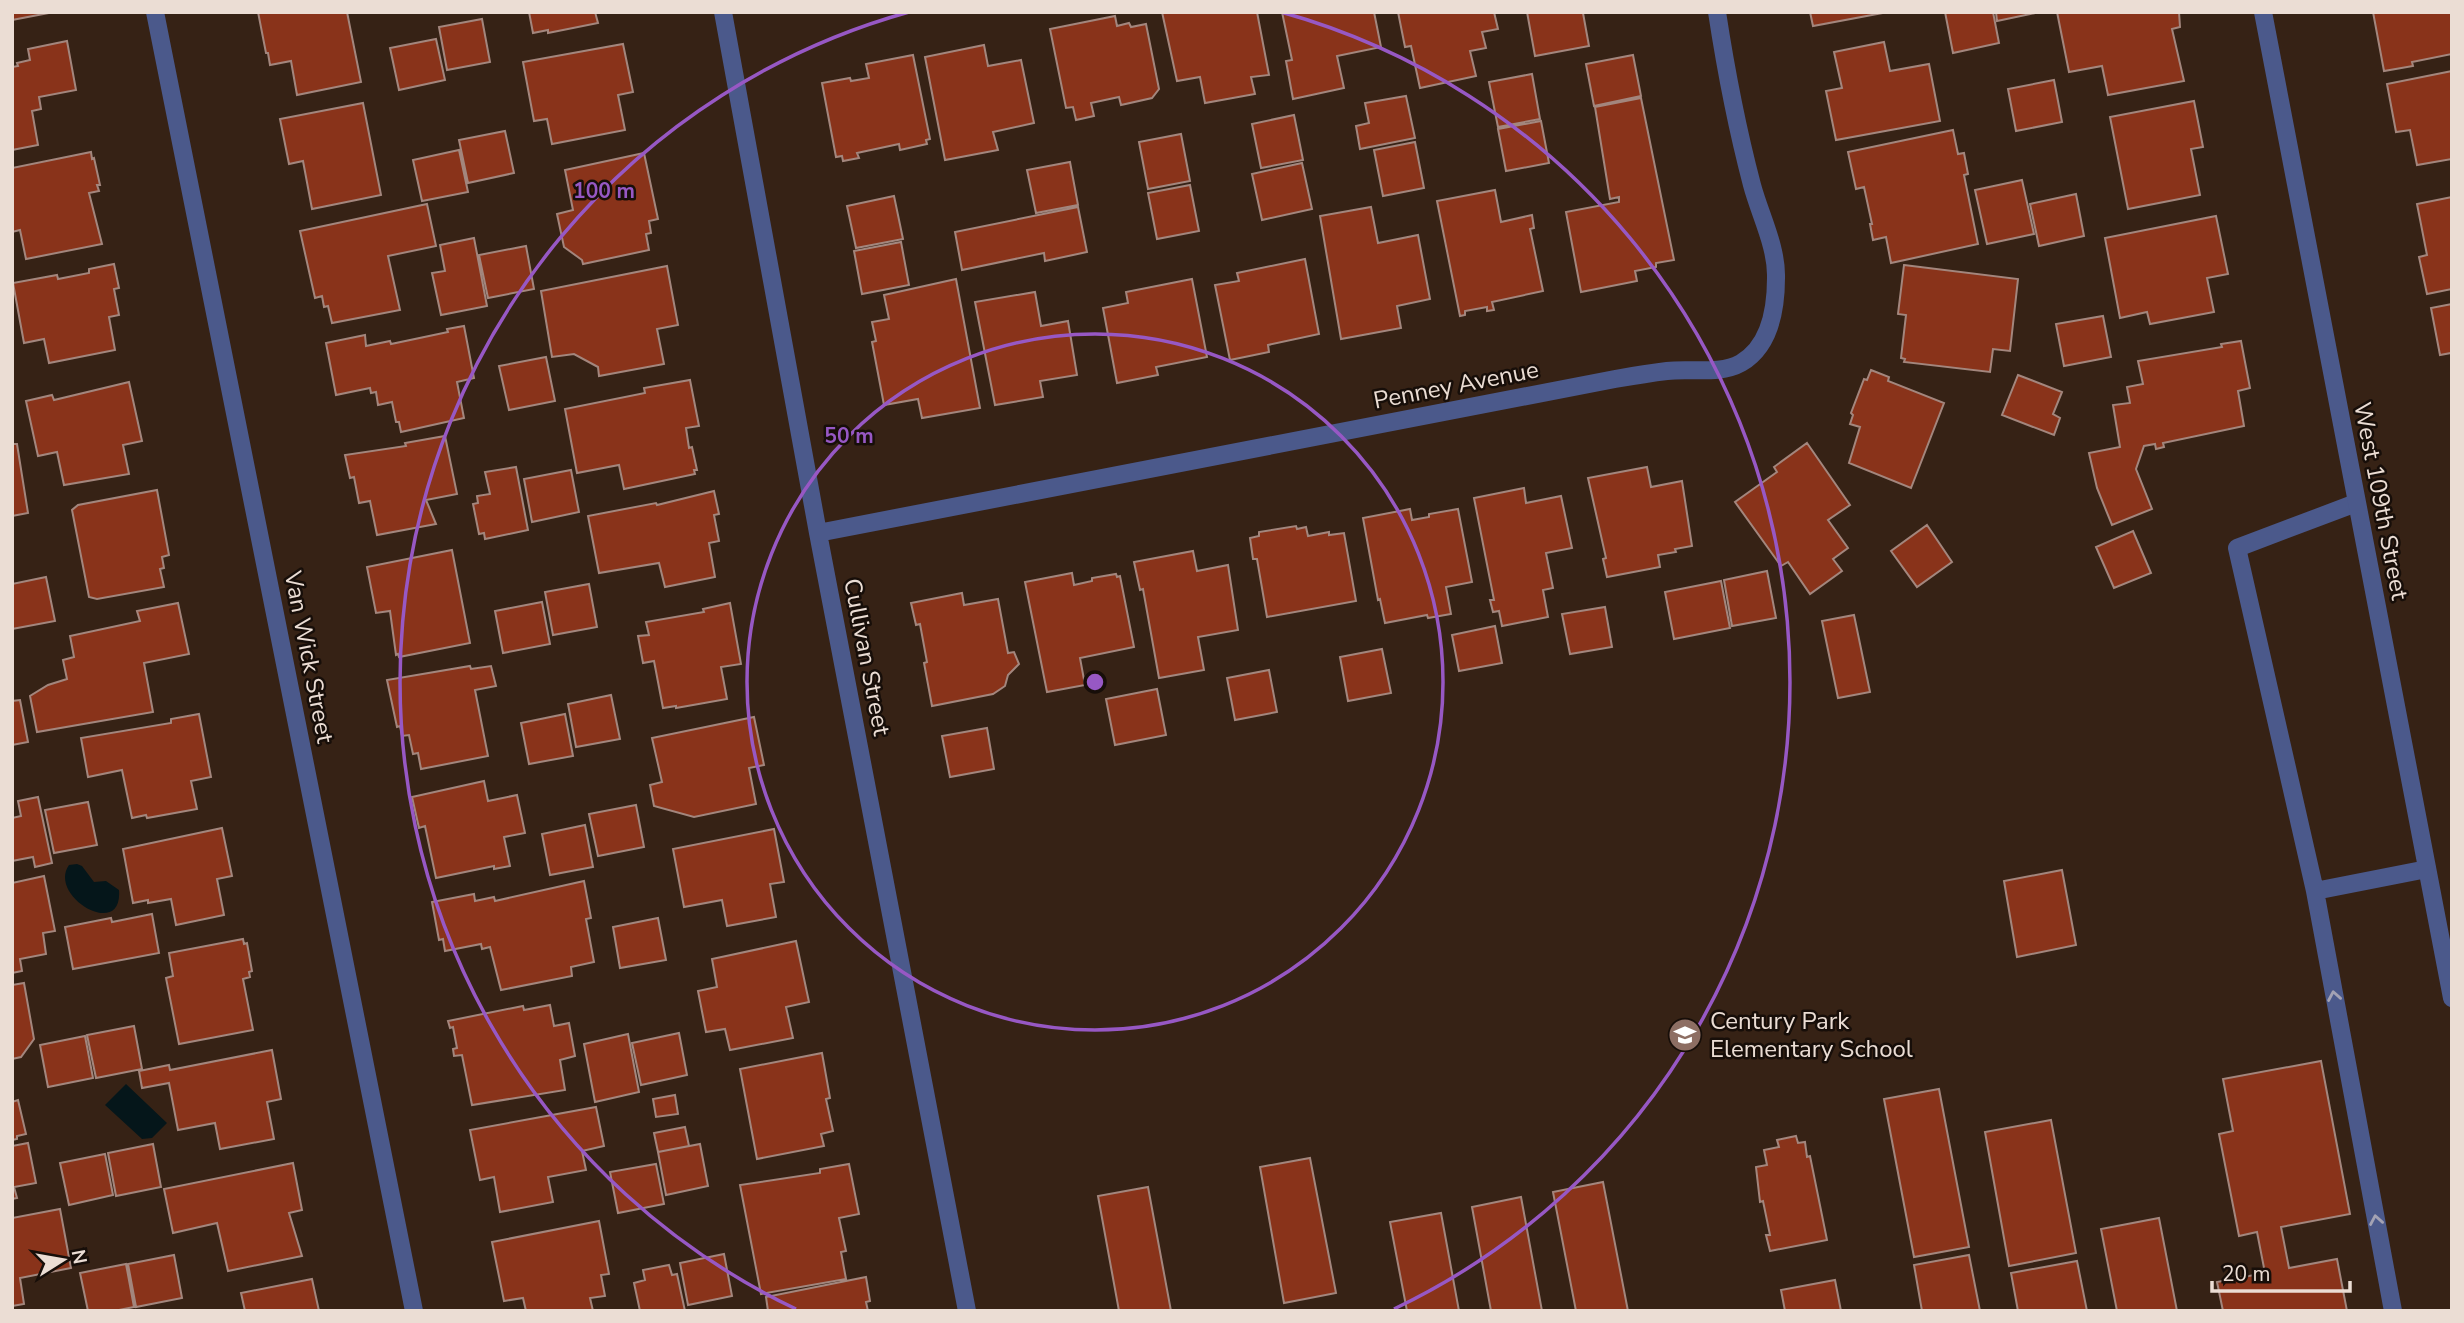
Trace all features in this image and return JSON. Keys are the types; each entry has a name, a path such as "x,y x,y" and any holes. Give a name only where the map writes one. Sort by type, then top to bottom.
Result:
{"street":[{"name":"Van Wick Street","path":"155,12 414,1311"},
{"name":"Cullivan Street","path":"723,12 818,533 967,1311"},
{"name":"Penney Avenue","path":"818,533 1615,379 1670,370 1708,370 1740,364 1761,347 1772,317 1777,276 1770,239 1745,159 1717,12"},
{"name":"West 109th Street","path":"2263,12 2452,998"},
{"path":"2356,503 2236,548 2315,891 2393,1311"},
{"path":"2315,891 2427,869"}],"shaded area":[{"path":"69,865 82,866 94,882 106,881 119,890 117,905 110,912 99,913 87,908 76,900 68,889 65,877"},
{"path":"126,1084 167,1123 152,1138 142,1139 105,1105"}],"building":[{"path":"12,12 54,12 12,20"},
{"path":"258,12 347,12 361,82 297,95 291,61 270,65"},
{"path":"529,12 595,12 598,23 548,33 548,30 533,33"},
{"path":"1162,12 1257,12 1269,75 1251,77 1255,94 1205,103 1200,77 1177,81"},
{"path":"1282,12 1374,12 1381,47 1337,56 1344,88 1293,99 1286,61 1292,60"},
{"path":"1398,12 1494,12 1498,29 1482,32 1486,48 1470,51 1476,76 1420,88 1411,46 1405,47"},
{"path":"1527,12 1589,12 1583,13 1589,46 1535,56"},
{"path":"1810,12 1888,12 1813,26"},
{"path":"1945,12 1993,12 1999,43 1953,53"},
{"path":"1996,12 2040,12 1997,21"},
{"path":"2057,12 2179,12 2180,27 2172,29 2184,81 2108,95 2102,66 2069,72"},
{"path":"2373,12 2452,12 2452,54 2412,62 2413,66 2384,71"},
{"path":"1115,16 1117,26 1129,23 1131,27 1146,24 1159,89 1152,98 1121,105 1119,97 1091,103 1094,116 1076,120 1073,107 1066,108 1050,29"},
{"path":"482,19 490,62 447,70 439,27"},
{"path":"436,39 445,80 399,90 390,48"},
{"path":"67,41 76,90 39,97 41,109 32,111 38,145 12,150 12,67 30,60 28,49"},
{"path":"1884,42 1890,71 1929,64 1940,121 1836,140 1826,91 1842,88 1834,52"},
{"path":"623,44 633,92 618,95 625,130 552,144 547,119 534,121 523,62"},
{"path":"984,45 988,66 1021,60 1034,123 993,132 998,150 945,160 925,57"},
{"path":"913,55 930,139 926,140 927,144 900,150 899,144 857,153 859,158 843,161 842,156 836,157 822,83 869,78 866,64"},
{"path":"1633,55 1641,96 1594,106 1586,64"},
{"path":"2452,71 2452,159 2417,165 2410,130 2396,132 2387,84"},
{"path":"1532,74 1540,119 1498,127 1489,82"},
{"path":"2054,80 2062,122 2016,131 2008,89"},
{"path":"1406,96 1415,138 1360,149 1356,126 1369,123 1365,103"},
{"path":"1641,98 1674,260 1635,271 1637,281 1581,292 1566,212 1619,202 1619,197 1610,199 1595,107"},
{"path":"2194,101 2203,147 2191,149 2200,195 2128,209 2110,117"},
{"path":"363,103 381,195 312,209 303,161 289,164 280,119"},
{"path":"1294,115 1303,160 1261,168 1252,124"},
{"path":"1541,121 1549,163 1506,171 1498,129"},
{"path":"1953,130 1958,154 1964,153 1968,174 1964,175 1978,244 1891,263 1886,237 1873,240 1864,187 1856,189 1848,152"},
{"path":"505,131 514,173 468,183 459,140"},
{"path":"1181,134 1190,181 1148,189 1139,142"},
{"path":"1415,142 1424,188 1383,196 1374,150"},
{"path":"459,150 468,192 422,201 413,160"},
{"path":"91,152 100,185 97,185 99,191 89,193 102,244 26,259 20,230 12,232 12,168"},
{"path":"644,153 658,219 649,221 651,233 646,234 649,250 583,264 582,260 564,247 557,214 573,210 565,170"},
{"path":"1070,162 1078,205 1036,213 1027,170"},
{"path":"1302,163 1312,209 1262,220 1252,174"},
{"path":"2022,180 2034,234 1987,244 1975,190"},
{"path":"1190,185 1199,231 1157,239 1148,193"},
{"path":"1495,190 1501,222 1532,215 1534,228 1530,229 1543,291 1492,302 1494,310 1487,311 1487,307 1465,311 1465,315 1460,316 1437,201"},
{"path":"2076,194 2084,236 2039,246 2030,204"},
{"path":"894,196 903,239 856,248 847,206"},
{"path":"2452,197 2452,289 2427,294 2419,257 2427,255 2417,204"},
{"path":"427,204 436,246 388,256 400,310 332,323 328,306 324,307 322,296 315,298 300,231"},
{"path":"1078,207 1087,252 1045,261 1044,253 962,270 955,232"},
{"path":"1371,207 1378,243 1418,235 1430,299 1397,306 1401,328 1341,339 1320,216"},
{"path":"2216,216 2228,274 2207,278 2214,312 2150,324 2147,312 2120,318 2105,238"},
{"path":"474,238 487,306 441,315 432,273 445,271 440,245"},
{"path":"901,242 909,285 862,294 854,251"},
{"path":"526,246 534,289 488,298 479,255"},
{"path":"1305,259 1319,334 1268,345 1269,352 1230,360 1215,285 1239,281 1237,273"},
{"path":"114,264 119,288 114,289 119,315 109,317 115,350 49,363 44,339 24,343 13,283 57,275 58,279 89,273 89,269"},
{"path":"1904,265 2018,279 2010,351 1993,349 1990,372 1904,362 1905,359 1901,358 1906,315 1898,314"},
{"path":"667,266 678,325 657,329 664,364 599,376 598,367 574,354 552,357 541,291"},
{"path":"956,279 980,408 922,418 918,399 884,405 872,342 876,341 872,322 889,319 884,295"},
{"path":"1192,279 1207,357 1156,367 1158,375 1117,383 1103,308 1128,303 1126,292"},
{"path":"1035,292 1041,326 1068,321 1077,375 1040,381 1043,397 995,405 975,302"},
{"path":"2452,304 2452,359 2451,353 2440,355 2431,308"},
{"path":"2103,316 2111,357 2064,366 2056,324"},
{"path":"464,326 474,378 457,382 464,418 401,432 392,402 378,405 376,392 371,393 370,388 336,395 326,343 365,335 366,346 390,341 391,344"},
{"path":"2241,341 2250,388 2238,391 2244,426 2163,443 2164,447 2156,449 2155,444 2144,446 2136,469 2152,509 2112,525 2097,488 2089,453 2120,447 2113,405 2130,403 2127,387 2143,384 2138,361 2222,347 2221,344"},
{"path":"546,357 555,401 509,410 499,366"},
{"path":"1871,370 1889,377 1888,381 1944,403 1911,488 1849,463 1860,427 1850,424 1853,415 1851,413 1864,379 1867,380"},
{"path":"2018,375 2062,392 2053,414 2060,418 2054,435 2002,415"},
{"path":"690,380 699,426 686,428 689,448 692,447 697,470 694,470 695,474 624,489 619,465 577,473 565,409 645,393 644,388"},
{"path":"129,382 142,441 123,445 129,474 64,485 57,452 38,456 26,401 52,395 54,400"},
{"path":"445,436 457,494 426,500 436,524 377,535 370,501 359,503 354,477 350,478 345,455 406,446 405,443"},
{"path":"1807,443 1850,505 1828,520 1848,548 1833,559 1842,571 1810,594 1788,562 1781,566 1735,502 1777,472 1774,467"},
{"path":"12,444 17,444 28,513 12,516"},
{"path":"516,467 528,530 485,539 484,533 479,534 473,504 478,503 477,496 490,494 485,472"},
{"path":"1647,467 1651,487 1682,481 1692,546 1658,555 1660,567 1607,577 1603,559 1606,558 1588,478"},
{"path":"571,470 579,512 532,522 524,479"},
{"path":"1524,488 1526,503 1561,496 1572,548 1546,553 1553,588 1543,590 1548,617 1502,626 1499,611 1493,612 1490,600 1494,600 1474,498"},
{"path":"157,490 169,555 162,557 164,568 160,569 164,587 97,599 89,597 72,510 78,505"},
{"path":"714,491 719,514 714,515 719,541 709,543 715,577 665,587 659,563 599,573 588,516 656,503 657,505"},
{"path":"1410,509 1412,520 1458,509 1472,582 1446,587 1451,614 1428,618 1427,615 1385,623 1380,599 1378,600 1363,518"},
{"path":"1927,525 1952,562 1917,587 1891,551"},
{"path":"1296,526 1297,529 1306,527 1308,536 1329,532 1329,535 1344,533 1356,601 1267,617 1257,559 1253,559 1250,538 1259,536 1259,532"},
{"path":"2133,531 2151,573 2114,588 2096,547"},
{"path":"452,550 470,643 399,657 396,655 390,611 376,613 367,567"},
{"path":"1193,551 1197,571 1228,565 1238,630 1198,637 1204,670 1159,678 1143,589 1140,590 1134,562"},
{"path":"1767,571 1776,618 1732,626 1724,580"},
{"path":"1072,573 1074,585 1092,581 1092,578 1116,574 1117,577 1120,576 1134,647 1080,658 1085,685 1047,692 1025,582"},
{"path":"46,577 55,621 12,629 12,584"},
{"path":"1721,581 1730,628 1674,639 1665,592"},
{"path":"589,584 597,627 553,635 545,592"},
{"path":"962,593 964,605 998,599 1008,653 1014,652 1019,664 1008,675 1005,686 993,694 932,706 920,624 916,625 911,603"},
{"path":"542,602 550,644 503,653 495,611"},
{"path":"178,603 189,654 144,663 153,712 37,732 30,696 48,685 67,679 63,660 74,657 70,636 140,621 137,611"},
{"path":"730,603 741,664 721,667 727,699 663,708 654,661 643,663 638,636 649,635 646,622 704,612 703,609"},
{"path":"1605,607 1612,647 1570,654 1562,614"},
{"path":"1854,615 1870,692 1838,698 1822,621"},
{"path":"1495,626 1502,663 1459,671 1452,635"},
{"path":"1382,649 1391,693 1348,701 1340,657"},
{"path":"470,666 471,669 491,666 496,686 475,690 488,756 421,769 418,753 413,754 409,735 402,736 400,726 397,727 387,680"},
{"path":"1269,670 1277,712 1235,720 1227,678"},
{"path":"1157,689 1166,735 1115,745 1106,699"},
{"path":"611,695 620,739 576,747 568,704"},
{"path":"20,700 28,742 12,745 12,701"},
{"path":"199,714 211,777 191,781 197,809 132,818 122,770 88,777 81,738 171,723 171,719"},
{"path":"565,714 573,756 529,764 521,723"},
{"path":"754,717 764,765 749,768 756,804 694,817 654,806 650,785 662,782 652,738"},
{"path":"987,728 994,769 950,777 942,736"},
{"path":"484,781 488,801 517,795 525,833 504,837 510,866 494,869 494,866 436,878 425,826 419,828 412,797"},
{"path":"38,797 52,863 35,867 33,857 12,861 12,818 21,816 18,801"},
{"path":"88,802 97,845 54,853 45,810"},
{"path":"636,805 644,847 598,856 589,814"},
{"path":"585,825 593,867 550,875 542,834"},
{"path":"222,828 232,876 217,879 224,915 176,925 171,899 133,903 123,849"},
{"path":"774,829 784,882 770,884 776,917 727,926 722,900 684,907 673,849"},
{"path":"2062,870 2076,945 2017,957 2004,881"},
{"path":"44,876 55,931 43,933 46,954 20,959 22,971 12,973 12,883"},
{"path":"584,881 591,918 586,919 594,962 571,967 572,976 501,990 490,947 482,949 481,944 445,951 443,939 439,940 432,902 474,894 475,901 494,897 495,901"},
{"path":"152,914 159,953 73,969 65,927 111,918 112,922"},
{"path":"658,918 666,960 620,968 613,927"},
{"path":"243,939 244,944 247,943 252,971 249,972 250,977 243,979 253,1030 179,1044 166,978 173,976 169,953"},
{"path":"796,941 809,1002 786,1007 793,1038 730,1050 725,1029 706,1032 698,991 717,987 712,959"},
{"path":"24,983 34,1039 21,1057 12,1059 12,985"},
{"path":"550,1005 554,1026 569,1023 575,1056 560,1060 565,1090 472,1105 462,1055 454,1056 453,1049 457,1048 453,1027 450,1028 448,1021 523,1006 524,1010"},
{"path":"134,1026 142,1069 96,1078 87,1035"},
{"path":"679,1033 687,1075 641,1085 632,1043"},
{"path":"628,1034 639,1092 595,1102 584,1044"},
{"path":"85,1036 93,1078 48,1087 40,1045"},
{"path":"272,1050 281,1099 267,1102 274,1139 220,1149 215,1123 178,1130 169,1083 142,1088 139,1071 169,1065 170,1070"},
{"path":"822,1053 830,1098 826,1099 833,1131 821,1134 824,1146 757,1159 740,1069"},
{"path":"2321,1061 2350,1214 2281,1227 2289,1268 2337,1259 2347,1311 2223,1311 2217,1282 2265,1273 2257,1232 2239,1236 2219,1134 2233,1131 2223,1079"},
{"path":"1939,1089 1969,1247 1914,1257 1884,1099"},
{"path":"675,1095 678,1114 656,1117 653,1099"},
{"path":"18,1100 26,1134 12,1140 12,1102"},
{"path":"596,1107 604,1146 582,1151 586,1170 548,1177 553,1202 500,1212 494,1177 480,1180 470,1130"},
{"path":"2051,1120 2076,1253 2009,1266 1985,1132"},
{"path":"685,1127 689,1146 658,1152 654,1133"},
{"path":"1796,1136 1798,1143 1805,1142 1807,1157 1810,1156 1827,1240 1770,1251 1766,1235 1770,1235 1763,1201 1760,1202 1756,1167 1767,1165 1764,1150 1779,1147 1777,1140"},
{"path":"28,1143 36,1183 14,1187 17,1198 12,1199 12,1146"},
{"path":"153,1144 161,1187 116,1196 108,1153"},
{"path":"700,1144 708,1186 666,1195 658,1152"},
{"path":"105,1154 113,1195 69,1205 60,1163"},
{"path":"1310,1158 1336,1293 1284,1303 1260,1167"},
{"path":"293,1163 302,1210 289,1213 302,1256 228,1271 217,1223 173,1233 164,1189"},
{"path":"656,1164 664,1204 618,1213 610,1172"},
{"path":"849,1164 859,1214 839,1218 846,1251 841,1252 846,1279 761,1294 740,1185 820,1173 820,1169"},
{"path":"1603,1182 1628,1311 1576,1311 1553,1192"},
{"path":"1148,1187 1171,1311 1119,1311 1098,1196"},
{"path":"1521,1197 1542,1311 1491,1311 1472,1207"},
{"path":"60,1209 71,1268 20,1278 24,1304 12,1306 12,1218"},
{"path":"1441,1213 1459,1311 1407,1311 1390,1222"},
{"path":"2159,1218 2177,1311 2117,1311 2101,1229"},
{"path":"599,1221 609,1274 601,1275 605,1296 590,1298 593,1311 526,1311 523,1298 504,1301 492,1242"},
{"path":"724,1254 732,1296 688,1305 680,1263"},
{"path":"174,1255 182,1298 136,1307 128,1264"},
{"path":"1969,1255 1980,1311 1922,1311 1914,1265"},
{"path":"2077,1261 2087,1311 2018,1311 2011,1273"},
{"path":"126,1264 134,1307 114,1311 88,1311 80,1273"},
{"path":"669,1265 672,1275 677,1274 685,1311 640,1311 634,1283 645,1280 643,1270"},
{"path":"866,1277 870,1301 866,1302 868,1311 768,1311 766,1297"},
{"path":"312,1279 319,1311 245,1311 241,1293"},
{"path":"1835,1280 1841,1311 1785,1311 1781,1290"}],"place":[{"name":"Century Park Elementary School","path":"1685,1035"}]}
